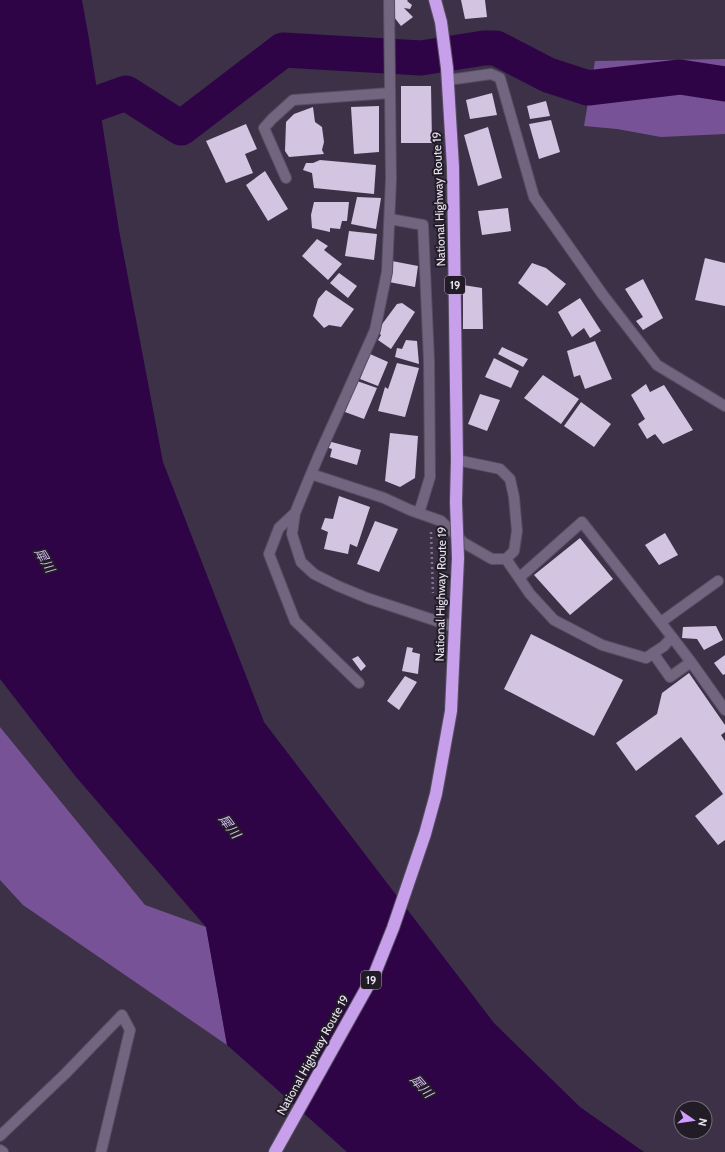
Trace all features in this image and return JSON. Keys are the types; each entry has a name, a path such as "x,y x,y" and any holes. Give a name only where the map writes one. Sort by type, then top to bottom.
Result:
{"highway":[{"name":"National Highway Route 19","path":"275,1152 375,973 393,928 412,875 436,794 451,711 458,558 456,502 457,460 453,167 447,74 441,22 435,0"}],"street":[{"path":"389,0 391,179 387,272 375,330 319,455 295,513 292,534 301,562 314,574 367,598 455,626"},
{"path":"447,74 491,74 500,78 534,197 603,295 657,365 725,406"},
{"path":"286,178 264,128 294,100 390,93"},
{"path":"390,219 423,225 429,360 430,477 419,513"},
{"path":"311,474 384,498 441,521 464,543 492,559 506,559 514,550 517,531 514,497 510,479 500,469 457,460"},
{"path":"295,513 279,528 269,554 295,621 359,684"},
{"path":"519,578 582,522 672,637 725,710"},
{"path":"506,559 530,594 554,620 602,645 646,658 664,646 672,637"},
{"path":"660,622 718,581"},
{"path":"653,654 670,677 691,662"},
{"path":"0,1136 65,1074 122,1015 130,1030 101,1152"}],"path":[{"path":"431,517 433,593"}],"shaded area":[{"path":"725,59 725,134 661,137 617,129 584,126 595,61"},
{"path":"0,727 145,905 206,927 227,1045 23,905 0,880"}],"water":[{"name":"犀川","path":"0,0 82,0 119,230 163,462 264,722 494,1023 580,1107 644,1152 347,1152 227,1045 206,927 76,777 0,679"}],"building":[{"path":"393,0 408,0 407,1 412,5 410,9 404,8 413,17 401,26 394,17"},
{"path":"461,0 485,0 487,17 465,19"},
{"path":"401,86 431,86 432,143 401,143"},
{"path":"492,93 497,115 470,119 466,100"},
{"path":"546,101 550,116 530,119 527,106"},
{"path":"379,106 379,152 354,154 351,107"},
{"path":"313,107 315,122 322,127 324,142 322,150 324,154 289,157 285,151 286,122 294,114"},
{"path":"551,120 560,152 539,159 529,124"},
{"path":"246,124 257,149 245,154 253,173 226,183 206,141"},
{"path":"488,127 502,178 478,186 464,135"},
{"path":"320,160 376,165 374,194 314,188 312,173 303,170 306,163 313,163"},
{"path":"265,171 288,209 268,221 246,185"},
{"path":"357,197 381,198 376,229 351,224"},
{"path":"314,202 349,202 347,221 342,221 340,229 330,228 330,232 312,228 311,215"},
{"path":"508,208 511,231 482,235 478,211"},
{"path":"349,231 377,234 374,260 345,256"},
{"path":"317,239 328,246 324,250 342,264 328,280 302,256"},
{"path":"705,258 725,263 725,306 695,300"},
{"path":"392,261 418,266 415,287 389,282"},
{"path":"532,263 546,268 566,284 547,306 518,283"},
{"path":"339,273 357,286 348,298 330,283"},
{"path":"643,279 663,318 643,330 636,321 643,317 625,289"},
{"path":"463,285 482,288 483,329 463,329"},
{"path":"326,290 354,309 341,327 329,325 324,328 313,316 318,299"},
{"path":"580,298 601,331 590,338 584,328 572,337 558,312"},
{"path":"402,303 415,312 391,349 378,340 381,335 377,331 397,304"},
{"path":"406,340 417,341 419,364 395,357 397,348 402,349"},
{"path":"595,341 612,379 585,389 580,375 574,377 567,351"},
{"path":"502,347 528,359 523,367 498,354"},
{"path":"370,354 388,362 378,386 360,379"},
{"path":"494,358 519,371 511,388 485,377"},
{"path":"397,363 419,368 405,417 378,411 385,387 388,389"},
{"path":"543,375 579,399 561,424 524,398"},
{"path":"357,381 377,388 364,419 345,412"},
{"path":"646,384 650,392 664,385 693,430 663,444 655,434 647,439 638,424 645,419 631,395"},
{"path":"480,394 500,400 487,431 468,424"},
{"path":"581,402 611,424 594,447 564,426"},
{"path":"390,433 418,436 415,478 400,487 385,481"},
{"path":"328,441 361,450 357,465 330,457 332,449 326,447"},
{"path":"339,496 370,507 357,547 350,544 348,554 324,549 328,532 321,529 325,518 333,519"},
{"path":"375,521 398,529 379,572 357,564"},
{"path":"665,533 678,555 659,565 645,545"},
{"path":"580,538 613,579 570,615 534,575"},
{"path":"716,626 723,640 704,650 697,639 682,638 683,627"},
{"path":"531,634 623,680 594,736 504,689"},
{"path":"407,647 413,648 412,652 420,654 418,674 402,671"},
{"path":"725,655 725,674 723,675 714,663"},
{"path":"358,656 366,666 361,671 352,659"},
{"path":"689,673 725,725 725,732 721,735 725,741 725,840 718,845 695,816 723,794 681,737 636,771 616,743 657,714 662,693"},
{"path":"405,676 417,682 399,710 387,701"}],"waterway":[{"path":"0,138 126,93 181,128 283,50 421,58 484,48 496,48 548,75 588,88 680,77 725,84"}]}
